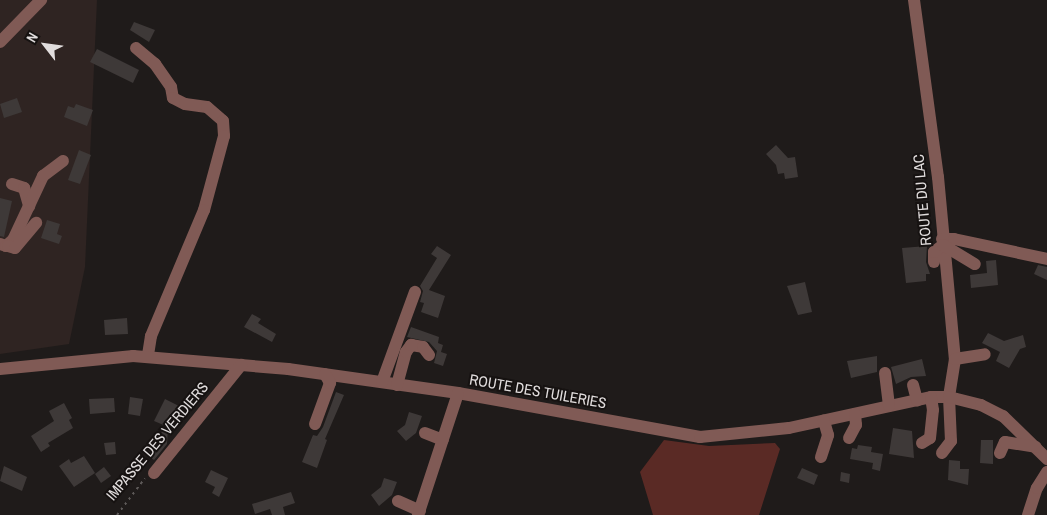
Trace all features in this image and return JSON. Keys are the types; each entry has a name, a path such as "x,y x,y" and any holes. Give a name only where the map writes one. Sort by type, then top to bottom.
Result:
{"street":[{"path":"0,42 41,0"},
{"name":"ROUTE DU LAC","path":"914,0 938,177 942,242 955,359 949,398 950,441 942,453"},
{"path":"136,48 155,64 171,87 174,98 185,104 207,107 223,121 224,129 204,210 151,336 148,356"},
{"path":"3,245 14,240 43,176 63,161"},
{"path":"12,184 24,188 29,206"},
{"path":"3,245 16,248 36,223"},
{"path":"934,262 934,252 942,242 954,239 1047,259"},
{"path":"942,242 975,264"},
{"path":"382,382 415,292"},
{"path":"397,385 406,352 411,345 422,347 429,355"},
{"path":"955,359 985,354"},
{"name":"ROUTE DES TUILERIES","path":"0,369 59,361 148,356 241,365 325,374 458,393 700,437 789,428 917,400 949,398 991,409 1036,447 1047,459"},
{"name":"IMPASSE DES VERDIERS","path":"154,473 241,365"},
{"path":"315,424 330,383 325,374"},
{"path":"885,374 889,406"},
{"path":"913,385 917,400"},
{"path":"398,501 419,513 458,393"},
{"path":"922,443 930,438 933,410 931,398"},
{"path":"849,438 856,425 854,414"},
{"path":"821,457 828,435 824,420"},
{"path":"426,433 443,440"},
{"path":"1000,452 1005,442 1036,447"},
{"path":"1028,515 1037,488 1047,472"}],"path":[{"name":"IMPASSE DES VERDIERS","path":"116,515 135,489 151,472 154,473"}],"shaded area":[{"path":"0,0 97,0 85,267 69,344 0,354"},
{"path":"664,440 709,446 775,443 780,449 759,515 653,515 640,472"}],"building":[{"path":"134,22 155,30 149,42 130,30"},
{"path":"97,49 139,70 133,83 90,62"},
{"path":"17,98 22,112 4,118 0,104"},
{"path":"76,104 93,110 87,126 64,117 68,106 74,108"},
{"path":"776,145 788,158 795,157 798,177 785,179 784,173 778,174 776,165 766,154"},
{"path":"79,150 91,155 80,184 68,180"},
{"path":"0,198 12,201 4,237 0,236"},
{"path":"47,220 60,224 57,234 62,236 59,244 41,238"},
{"path":"437,246 451,255 429,290 445,296 438,318 421,312 424,303 420,302 423,291 420,286 437,258 431,254"},
{"path":"927,246 926,262 930,274 926,274 926,281 906,283 902,248"},
{"path":"996,260 998,285 971,288 970,275 987,273 986,261"},
{"path":"1038,265 1047,267 1047,280 1034,274"},
{"path":"805,282 812,312 798,315 787,286"},
{"path":"252,314 261,319 258,323 276,334 272,342 244,327"},
{"path":"127,318 128,334 105,335 104,320"},
{"path":"411,327 439,337 438,343 443,345 441,352 447,354 443,366 434,363 437,351 429,342 407,337"},
{"path":"988,333 1004,341 1023,335 1026,347 1020,349 1009,368 996,361 1000,352 982,343"},
{"path":"877,356 877,372 851,378 847,361"},
{"path":"922,359 926,376 911,377 896,384 891,367"},
{"path":"336,392 344,395 325,439 327,440 317,468 302,462 313,435 317,436 323,427"},
{"path":"130,397 143,399 140,416 128,414"},
{"path":"114,398 115,412 90,414 89,399"},
{"path":"165,399 179,406 171,429 168,427 167,444 154,460 146,454 166,426 154,421"},
{"path":"64,403 72,418 69,420 73,428 48,443 50,446 41,452 31,436 54,421 49,411"},
{"path":"409,412 422,416 416,433 406,441 397,431 405,425"},
{"path":"893,428 912,431 914,458 889,454"},
{"path":"981,440 993,440 993,464 980,463"},
{"path":"115,442 116,454 106,455 104,443"},
{"path":"858,445 872,447 871,452 883,454 880,471 872,469 873,463 850,459 852,448 857,449"},
{"path":"84,456 95,473 74,487 59,466 69,459 71,463"},
{"path":"949,460 960,461 960,469 969,469 968,485 948,480"},
{"path":"4,466 27,477 22,491 0,481"},
{"path":"104,467 111,476 101,483 95,474"},
{"path":"802,468 818,475 814,485 797,478"},
{"path":"211,470 228,478 219,497 212,493 215,487 205,482"},
{"path":"841,472 850,474 849,483 840,481"},
{"path":"384,478 397,482 392,495 379,506 371,495 381,487"},
{"path":"291,492 295,503 283,507 285,515 272,515 270,509 255,514 252,504"}]}
